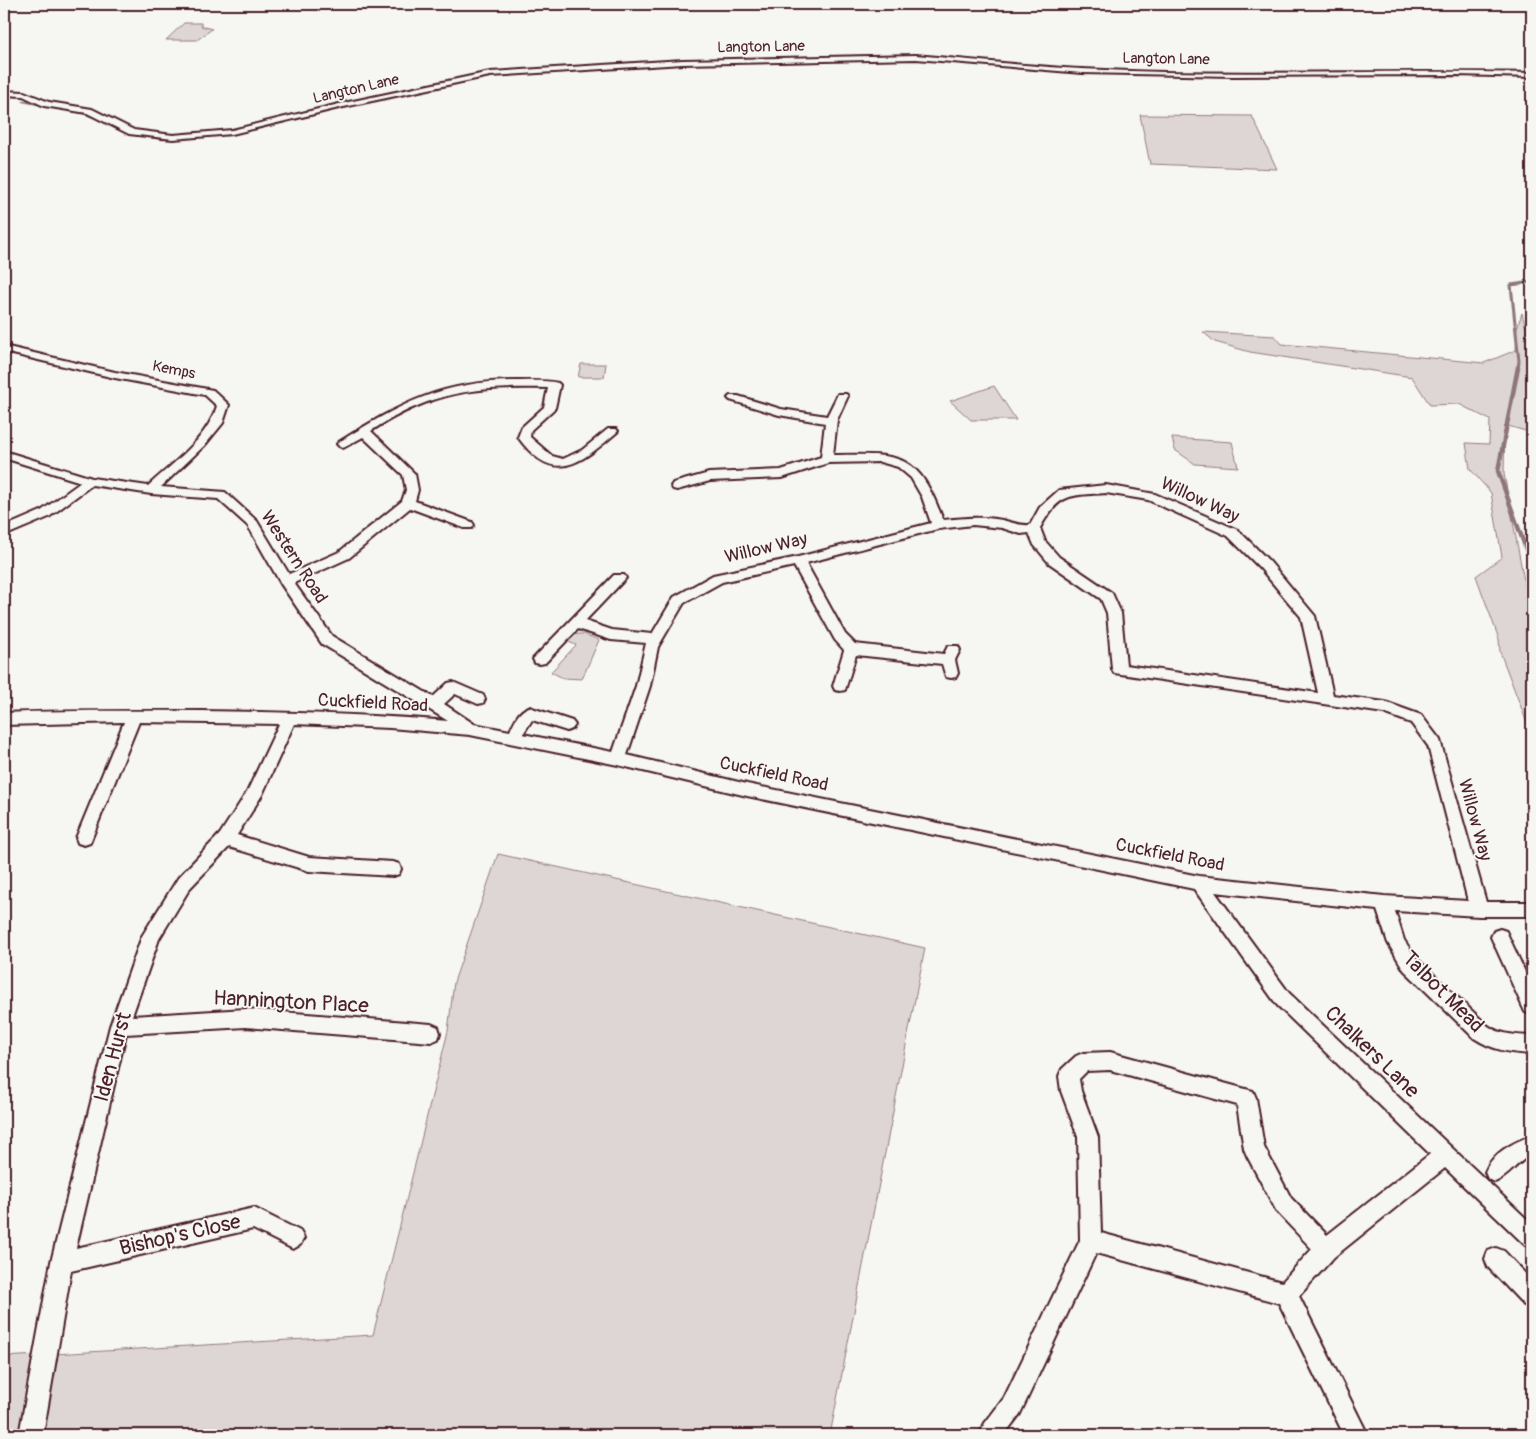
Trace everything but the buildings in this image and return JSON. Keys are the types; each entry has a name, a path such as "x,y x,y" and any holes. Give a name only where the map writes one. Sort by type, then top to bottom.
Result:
{"street":[{"name":"Langton Lane","path":"4,93 24,94 47,104 89,111 132,132 173,137 232,132 339,106 490,74 683,62 916,57 1082,71 1233,74 1418,73 1532,75"},
{"name":"Kemps","path":"4,350 209,392 224,405 217,424 201,443 151,490"},
{"path":"344,444 384,417 405,407 464,388 488,385 560,385 550,408 526,429 524,437 553,462 561,463 578,458 606,432"},
{"path":"827,459 831,420 842,396"},
{"path":"734,398 779,412 831,420"},
{"path":"286,581 344,555 408,503 412,490 409,474 364,431"},
{"path":"902,464 911,452"},
{"name":"Western Road","path":"4,454 90,481 151,490 221,495 253,524 286,581 327,640 434,704 470,729"},
{"path":"677,486 709,477 782,474 827,459 880,458 902,464 916,476 928,497 938,525"},
{"path":"561,463 566,477"},
{"path":"4,532 46,514 90,481"},
{"name":"Willow Way","path":"1327,699 1308,616 1265,565 1233,533 1151,497 1106,489 1062,493 1044,510 1034,528 1039,542 1054,560 1107,596 1114,613 1119,669 1385,708 1416,718 1435,744 1479,909"},
{"path":"408,503 468,525"},
{"name":"Willow Way","path":"618,758 643,686 651,647 679,600 718,578 798,561 938,525 973,521 1003,524 1021,530 1034,528"},
{"path":"798,561 840,637 851,649 951,661"},
{"path":"540,659 619,578"},
{"path":"575,623 611,635 656,639"},
{"path":"840,686 851,649"},
{"path":"434,704 453,687 478,699"},
{"path":"514,737 529,713 566,725"},
{"path":"84,838 134,716"},
{"name":"Cuckfield Road","path":"4,719 134,716 289,718 390,722 470,729 618,758 747,790 1199,883 1384,903 1479,909 1532,909"},
{"name":"Iden Hurst","path":"31,1435 62,1262 119,1026 151,936 184,884 226,839 254,795 289,718"},
{"path":"226,839 309,864 393,869"},
{"name":"Chalkers Lane","path":"1199,883 1283,998 1532,1238"},
{"name":"Talbot Mead","path":"1384,903 1392,933 1400,952 1410,964 1490,1038 1532,1045"},
{"path":"1500,937 1532,1006"},
{"name":"Hannington Place","path":"119,1026 246,1018 431,1033"},
{"path":"993,1431 1012,1406 1022,1381 1091,1241 1088,1137 1071,1091 1070,1076 1083,1062 1110,1061 1246,1098 1254,1149 1258,1157 1284,1205 1326,1249"},
{"path":"1495,1172 1515,1152 1532,1145"},
{"path":"1286,1294 1326,1249 1445,1155"},
{"name":"Bishop's Close","path":"62,1262 254,1218 293,1238"},
{"path":"1091,1241 1286,1294 1356,1435"},
{"path":"1496,1259 1532,1298"}],"shaded area":[{"path":"184,23 201,23 201,26 212,29 197,40 166,40"},
{"path":"1140,115 1252,116 1277,169 1150,164"},
{"path":"1522,313 1532,352 1532,433 1505,425 1504,474 1532,623 1532,736 1500,652 1499,639 1476,576 1502,557 1491,493 1470,469 1466,443 1489,444 1490,420 1459,404 1430,405 1412,377 1250,352 1215,342 1203,332 1275,336 1282,344 1484,363 1516,350 1517,328"},
{"path":"581,364 606,364 604,377 578,377"},
{"path":"994,386 1016,420 971,420 950,401"},
{"path":"1172,438 1232,442 1238,467 1195,464 1175,450"},
{"path":"584,634 599,640 582,679 563,678 551,672 576,645 566,641 570,636"},
{"path":"498,854 925,948 830,1435 4,1435 4,1357 373,1335 448,1031 454,982"}],"waterway":[{"path":"23,101 80,112 95,117"},
{"path":"125,132 162,139 178,139"},
{"path":"1518,368 1519,361 1511,285 1532,282"},
{"path":"1518,367 1498,471 1532,566"}]}
